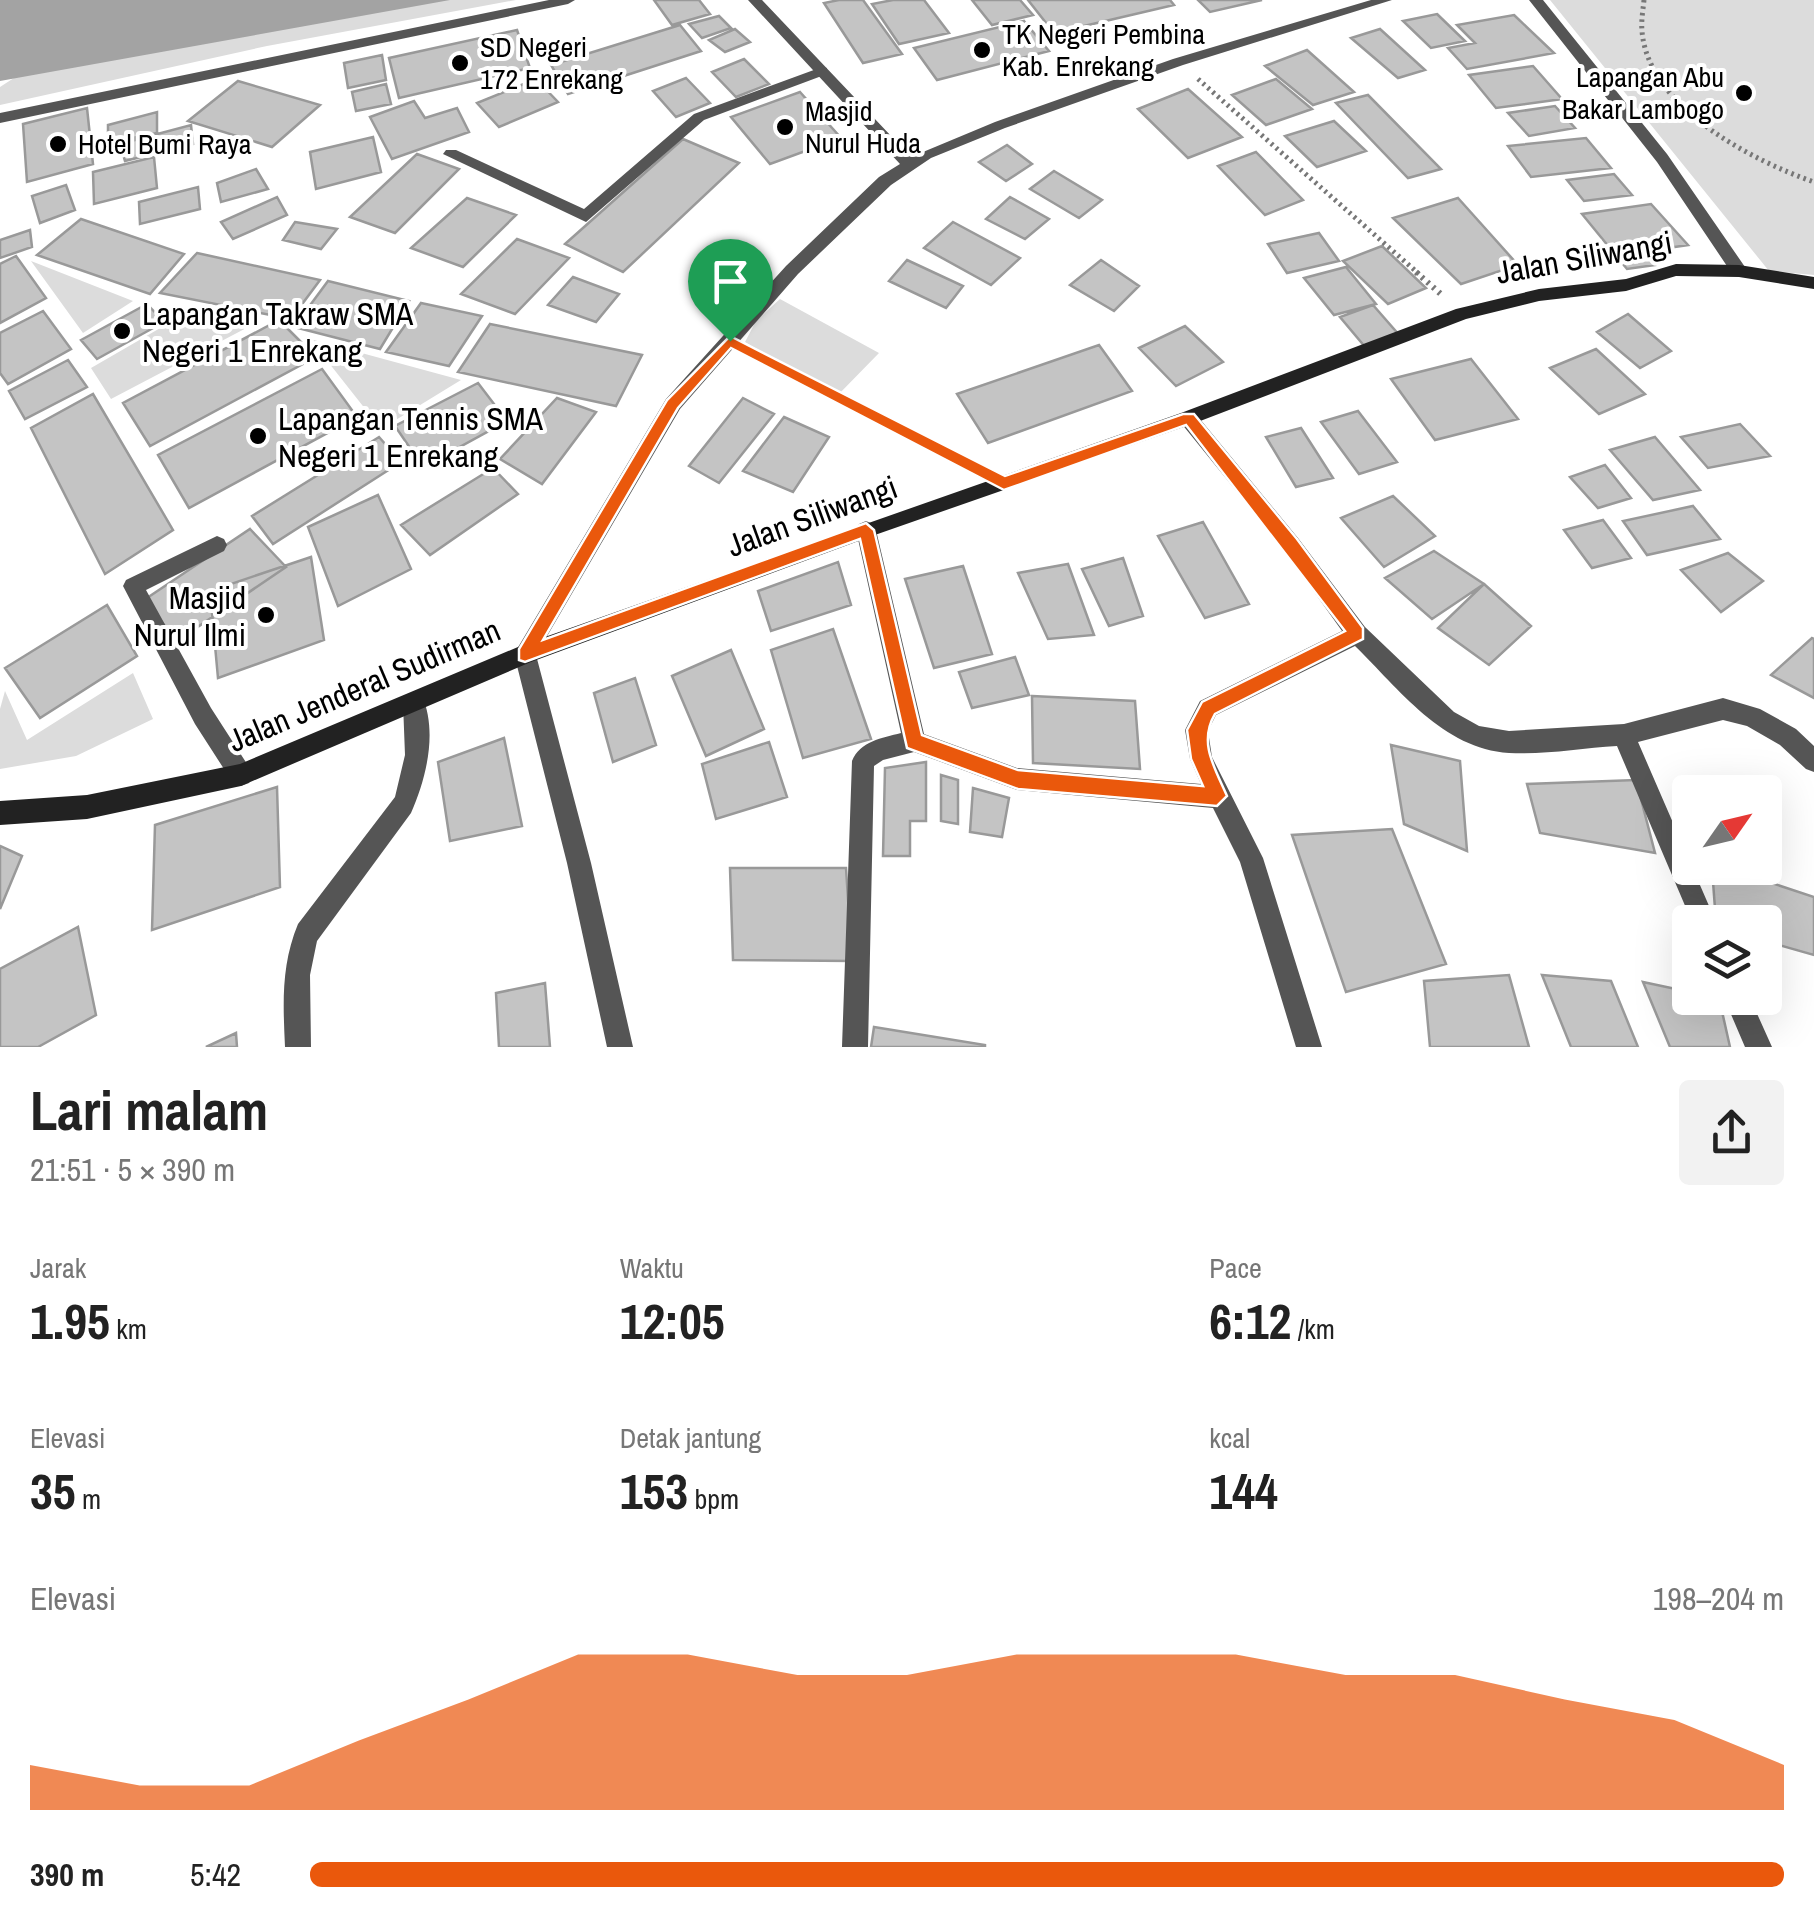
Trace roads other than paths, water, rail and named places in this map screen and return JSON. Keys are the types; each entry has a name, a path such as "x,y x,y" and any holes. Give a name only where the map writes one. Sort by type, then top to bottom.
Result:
{"main road":[{"name":"Jalan Siliwangi","path":"525,654 1188,418 1462,314 1539,295 1626,285 1676,270 1739,272 1814,283"},
{"name":"Jalan Jenderal Sudirman","path":"0,813 86,807 241,775 525,654"}],"street":[{"path":"0,118 568,0"},
{"path":"755,0 910,165"},
{"name":"Jalan Jenderal Sudirman","path":"525,654 673,404 792,270 885,181 910,165 1000,125 1178,62 1385,0"},
{"path":"1536,0 1662,158 1739,272"},
{"path":"451,154 586,216 699,117 822,71"},
{"path":"1188,418 1291,544 1357,634 1446,720 1476,736 1509,742 1624,735 1724,709 1752,717 1788,737 1814,761"},
{"path":"866,530 914,741"},
{"path":"217,545 128,579 202,716 241,775"},
{"path":"1310,1047 1251,858 1200,759 1196,730 1208,708 1357,634"},
{"path":"525,654 579,863 613,1030 620,1047"},
{"path":"298,1047 295,970 300,948 307,932 403,804 414,782 418,747 414,703"},
{"path":"1624,735 1697,905"},
{"path":"855,1047 863,761 877,750 914,741 1018,779 1217,796"},
{"path":"1745,1015 1759,1047"}],"place":[{"name":"TK Negeri Pembina Kab. Enrekang","path":"982,50"},
{"name":"SD Negeri 172 Enrekang","path":"460,63"},
{"name":"Lapangan Abu Bakar Lambogo","path":"1744,93"},
{"name":"Masjid Nurul Huda","path":"785,127"},
{"name":"Hotel Bumi Raya","path":"58,144"},
{"name":"Lapangan Takraw SMA Negeri 1 Enrekang","path":"122,331"},
{"name":"Lapangan Tennis SMA Negeri 1 Enrekang","path":"258,436"},
{"name":"Masjid Nurul Ilmi","path":"266,615"}]}
